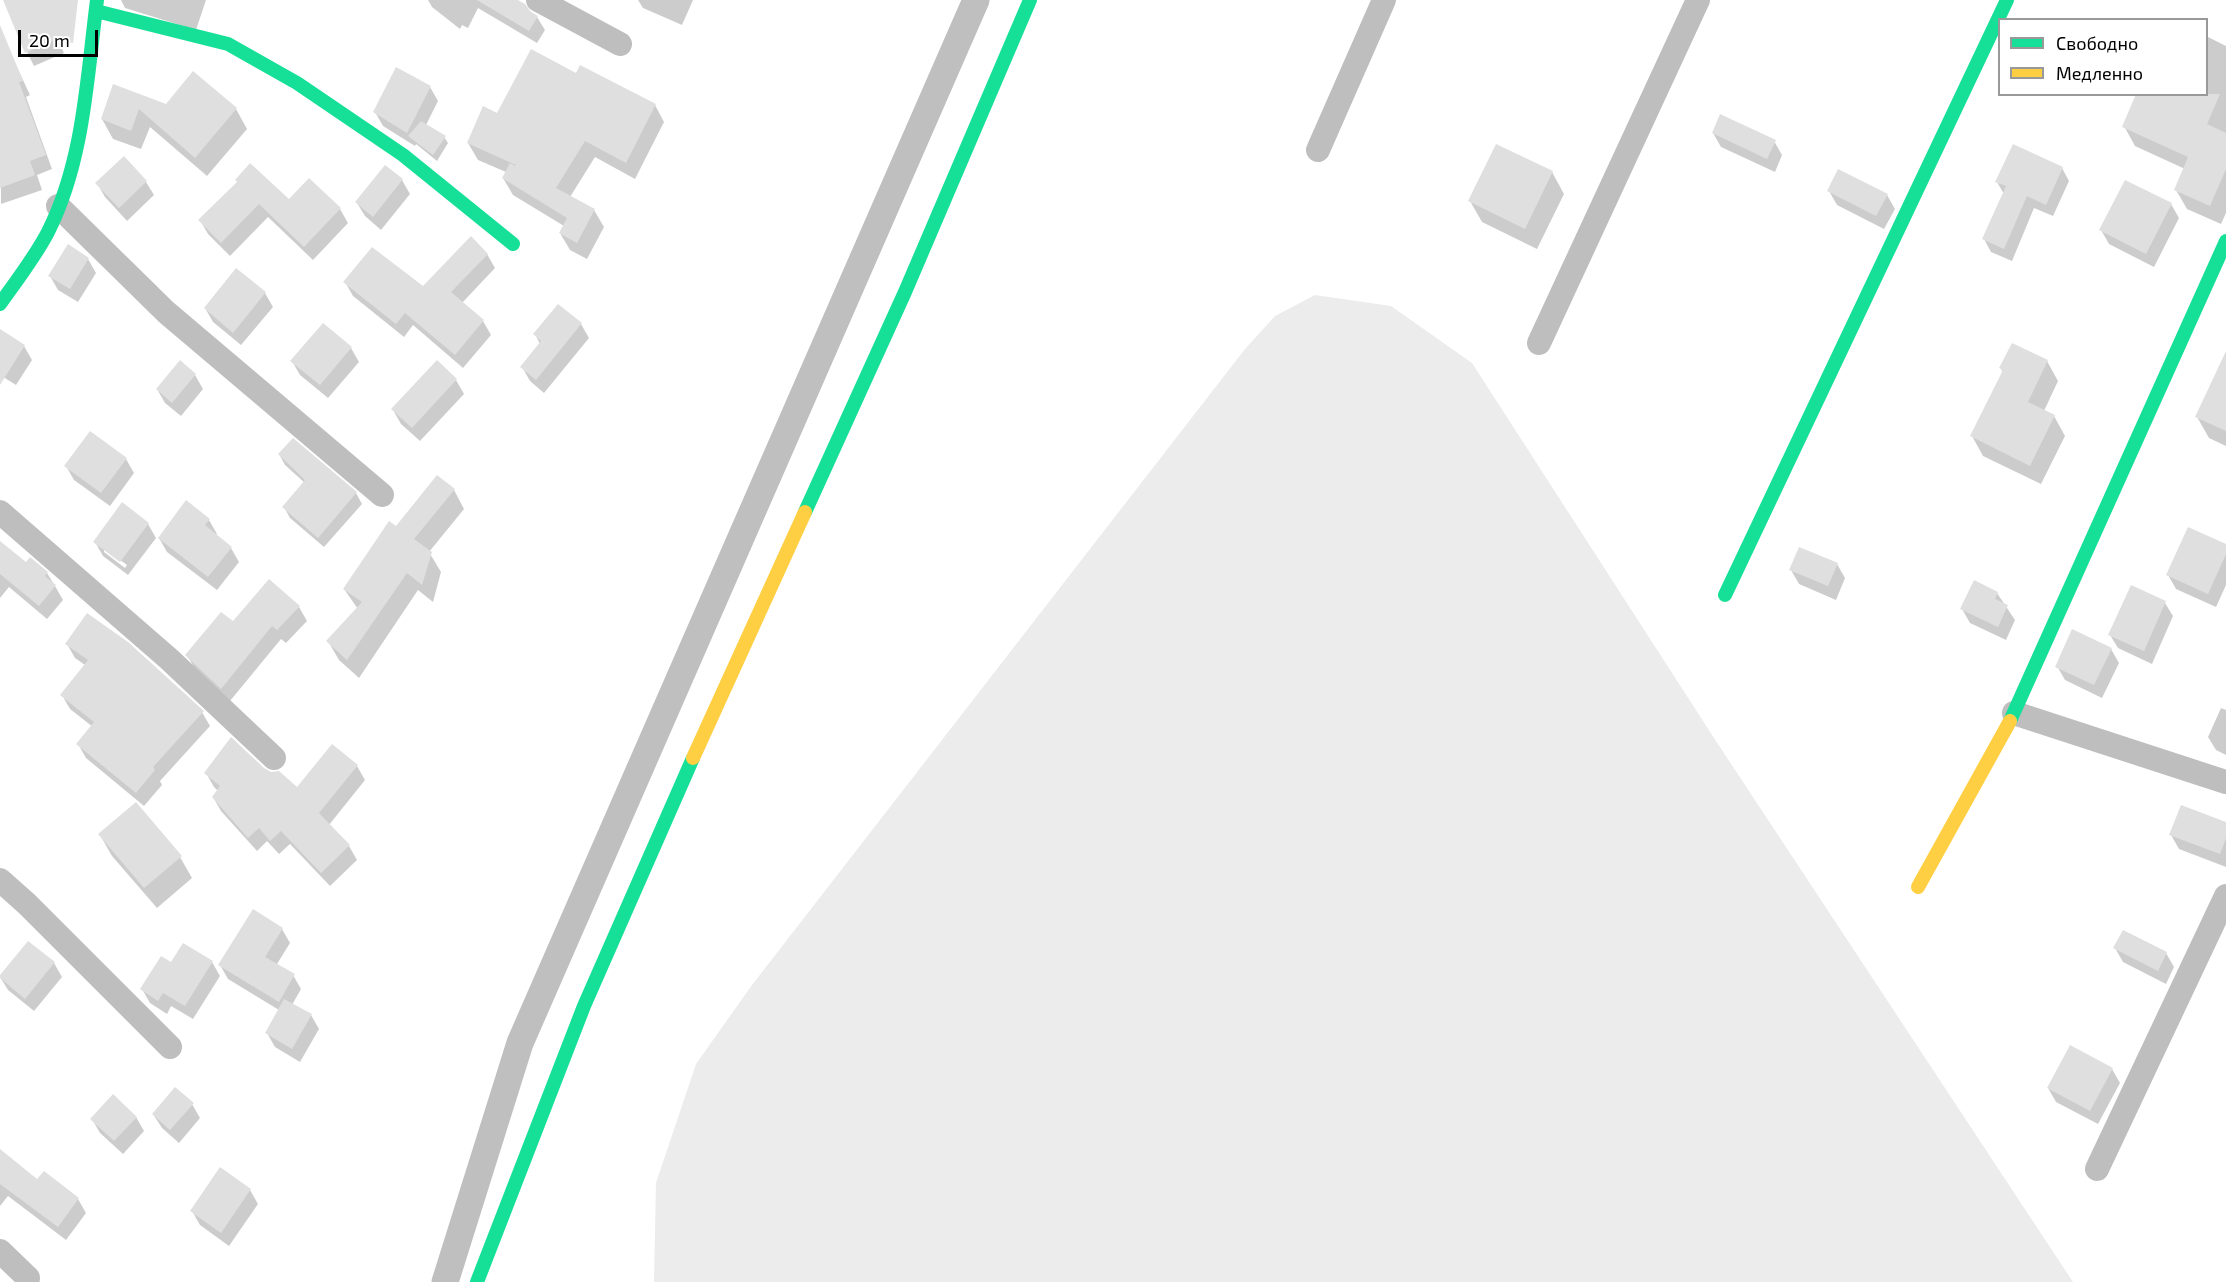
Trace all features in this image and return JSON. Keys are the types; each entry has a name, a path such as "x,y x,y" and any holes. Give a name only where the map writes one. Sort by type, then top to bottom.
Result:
{"street":[{"path":"538,0 620,44"},
{"path":"477,1282 584,1006 706,730 905,292 1030,0"},
{"path":"1318,150 1384,0"},
{"path":"1539,344 1698,0"},
{"path":"1998,18 2007,0"},
{"path":"0,304 31,260 54,219 77,147 97,5 160,28 228,44 297,83 403,155 513,244"},
{"path":"1725,595 1998,19"},
{"path":"58,206 166,312 382,495"},
{"path":"1918,887 2014,713 2226,241"},
{"path":"0,276 31,260"},
{"path":"0,512 169,659 274,758"},
{"path":"2014,713 2226,783"},
{"path":"0,880 27,904 170,1047"},
{"path":"2097,1169 2226,896"},
{"path":"0,1251 28,1278"}],"shaded area":[{"path":"1315,295 1391,306 1472,363 1714,738 2073,1282 654,1282 656,1183 696,1064 752,985 1245,349 1275,316"}],"building":[{"path":"3,0 78,0 73,43 55,40 25,53"},
{"path":"477,0 518,0 538,16 529,31"},
{"path":"0,25 23,81 19,82 46,155 30,161 35,175 0,188"},
{"path":"531,49 576,73 580,65 656,104 626,163 585,141 556,188 595,209 577,243 559,233 567,218 502,178 510,163 516,165 467,143 483,106 497,113"},
{"path":"396,67 431,86 407,133 373,112"},
{"path":"193,71 237,108 195,158 139,109 131,131 101,119 113,84 166,104"},
{"path":"2220,94 2207,124 2226,133 2226,169 2210,206 2174,190 2188,157 2122,127 2135,96"},
{"path":"1720,114 1776,140 1767,159 1712,133"},
{"path":"421,121 446,136 433,155 408,136"},
{"path":"1496,144 1553,171 1525,229 1468,201"},
{"path":"2013,144 2063,167 2046,205 2027,196 2004,249 1982,239 2006,186 1995,182"},
{"path":"124,156 147,181 119,208 95,183"},
{"path":"250,163 289,199 309,178 341,208 304,247 259,204 221,243 198,220 237,182 235,180"},
{"path":"385,165 403,179 373,217 355,202"},
{"path":"1838,169 1888,194 1876,216 1827,191"},
{"path":"2125,180 2172,203 2146,254 2099,230"},
{"path":"471,236 488,254 451,292 484,320 455,355 405,313 396,324 343,282 372,247 423,286"},
{"path":"68,244 89,258 70,289 48,276"},
{"path":"236,268 266,292 233,333 204,308"},
{"path":"558,304 582,323 536,380 520,367 541,341 533,334"},
{"path":"323,323 352,347 320,385 290,361"},
{"path":"0,329 25,345 0,385"},
{"path":"2012,343 2048,360 2028,402 2055,415 2030,466 1970,436 2003,370 1999,368"},
{"path":"2226,351 2226,431 2195,417"},
{"path":"180,360 196,374 172,403 156,389"},
{"path":"437,360 457,379 412,428 391,409"},
{"path":"90,431 127,458 101,493 64,466"},
{"path":"293,438 357,492 318,538 282,507 305,480 278,454"},
{"path":"437,475 455,489 414,539 432,552 422,585 407,573 347,660 326,641 362,602 343,589 389,521 396,526"},
{"path":"186,500 210,519 205,525 232,547 208,577 158,538"},
{"path":"122,502 149,523 120,562 93,542"},
{"path":"2188,527 2226,544 2226,554 2208,594 2166,575"},
{"path":"0,541 26,562 30,557 48,572 45,576 56,585 39,606 0,574"},
{"path":"1799,547 1838,563 1828,586 1789,570"},
{"path":"269,579 300,606 277,630 272,626 221,689 185,655 221,612 233,621"},
{"path":"1974,580 1998,592 1995,599 2008,605 1998,627 1960,609"},
{"path":"2131,585 2166,601 2144,651 2108,635"},
{"path":"87,613 128,642 204,711 153,767 155,770 136,793 76,744 94,722 60,695 88,660 65,644"},
{"path":"2072,629 2112,648 2094,685 2055,667"},
{"path":"231,737 264,768 271,772 279,771 297,787 332,744 358,765 319,813 350,845 321,873 281,831 270,841 259,828 248,838 212,797 220,786 204,773"},
{"path":"136,802 182,856 144,888 98,834"},
{"path":"2181,805 2226,822 2226,838 2220,854 2169,835"},
{"path":"253,909 283,928 265,957 295,974 279,1002 218,965"},
{"path":"2123,930 2167,952 2158,971 2113,948"},
{"path":"28,941 55,962 25,999 0,978 0,975"},
{"path":"183,943 213,961 185,1006 163,993 158,1001 140,989 161,956 171,962"},
{"path":"284,999 312,1014 292,1049 265,1033"},
{"path":"2070,1045 2113,1068 2090,1111 2047,1088"},
{"path":"175,1087 194,1103 170,1130 152,1114"},
{"path":"113,1094 137,1117 114,1141 90,1119"},
{"path":"0,1149 37,1179 44,1171 79,1198 58,1227 0,1184"},
{"path":"220,1167 251,1189 221,1233 190,1211"}],"waterway":[{"path":"445,1282 520,1043 976,0"}],"traffic: fast":[{"path":"0,304 48,232 69,177 77,148 87,89 97,0"},
{"path":"805,512 905,292 1030,0"},
{"path":"1998,18 2007,0"},
{"path":"96,11 228,44 297,83 403,155 513,244"},
{"path":"1725,595 1998,19"},
{"path":"2010,721 2226,241"},
{"path":"477,1282 584,1006 693,758"}],"traffic: slow":[{"path":"693,758 805,512"},
{"path":"1918,887 2010,721"}]}
